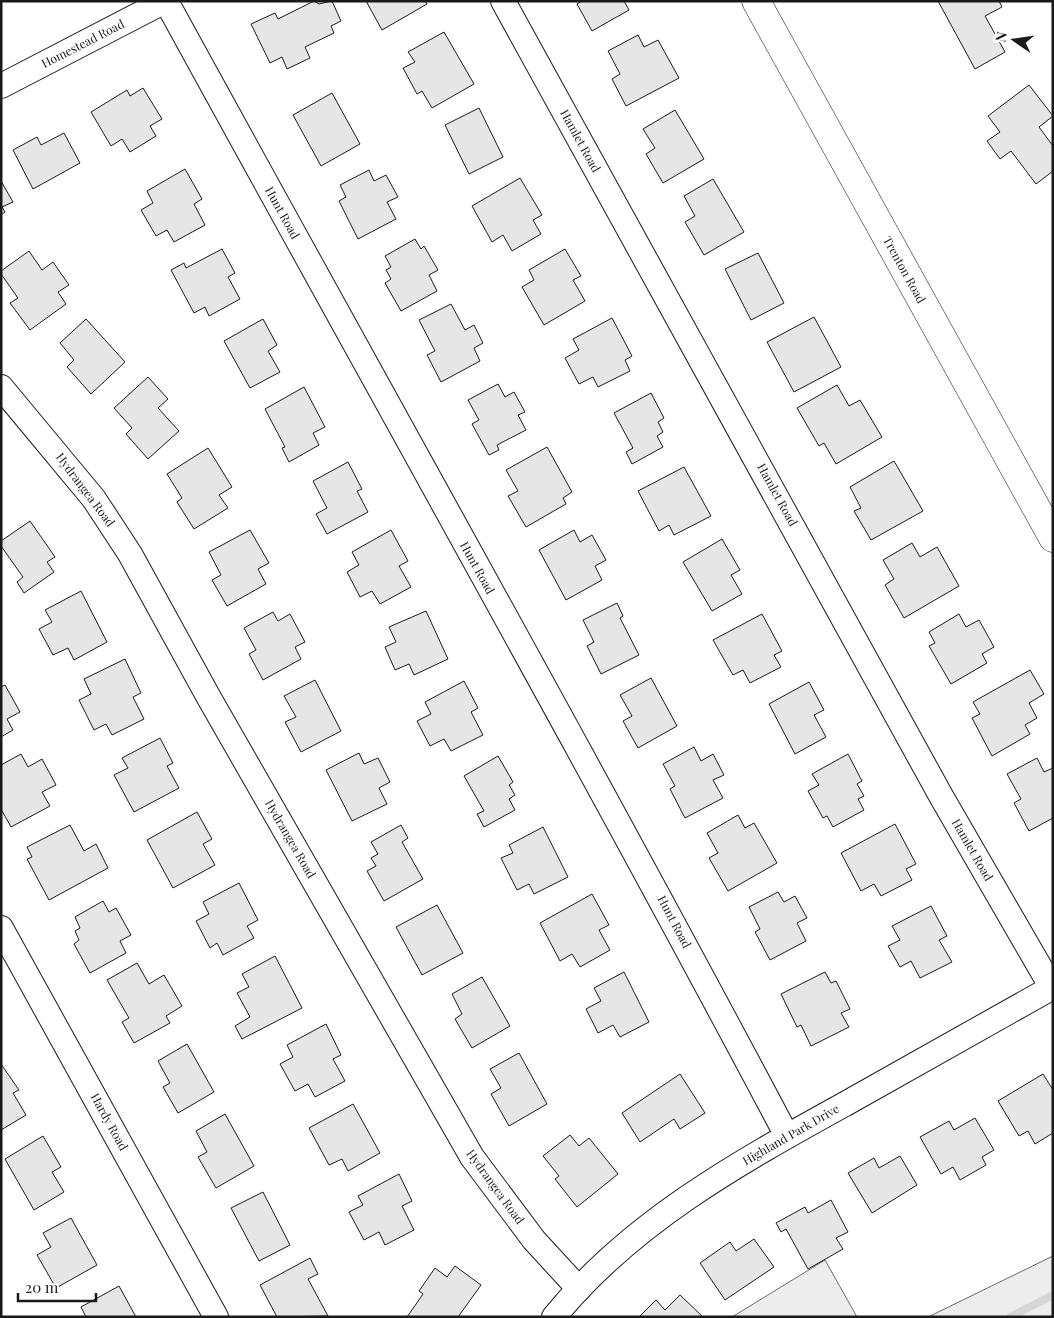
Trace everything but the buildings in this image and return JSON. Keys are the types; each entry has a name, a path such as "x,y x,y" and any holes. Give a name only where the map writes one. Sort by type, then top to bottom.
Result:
{"main road":[{"name":"Trenton Road","path":"756,1 1053,538"}],"street":[{"name":"Homestead Road","path":"1,86 165,1"},
{"name":"Hunt Road","path":"165,1 515,638 647,872 787,1136"},
{"name":"Hamlet Road","path":"503,1 941,796 1052,988"},
{"name":"Hydrangea Road","path":"1,387 94,499 130,554 223,722 472,1157 534,1240 579,1289"},
{"name":"Hardy Road","path":"1,928 216,1317"},
{"name":"Highland Park Drive","path":"554,1317 579,1289 656,1220 696,1191 787,1136 1052,988"}],"shaded area":[{"path":"1053,1256 1053,1317 928,1317"},
{"path":"825,1260 857,1317 732,1317"}],"waterway":[{"path":"1010,1317 1053,1295"}]}
